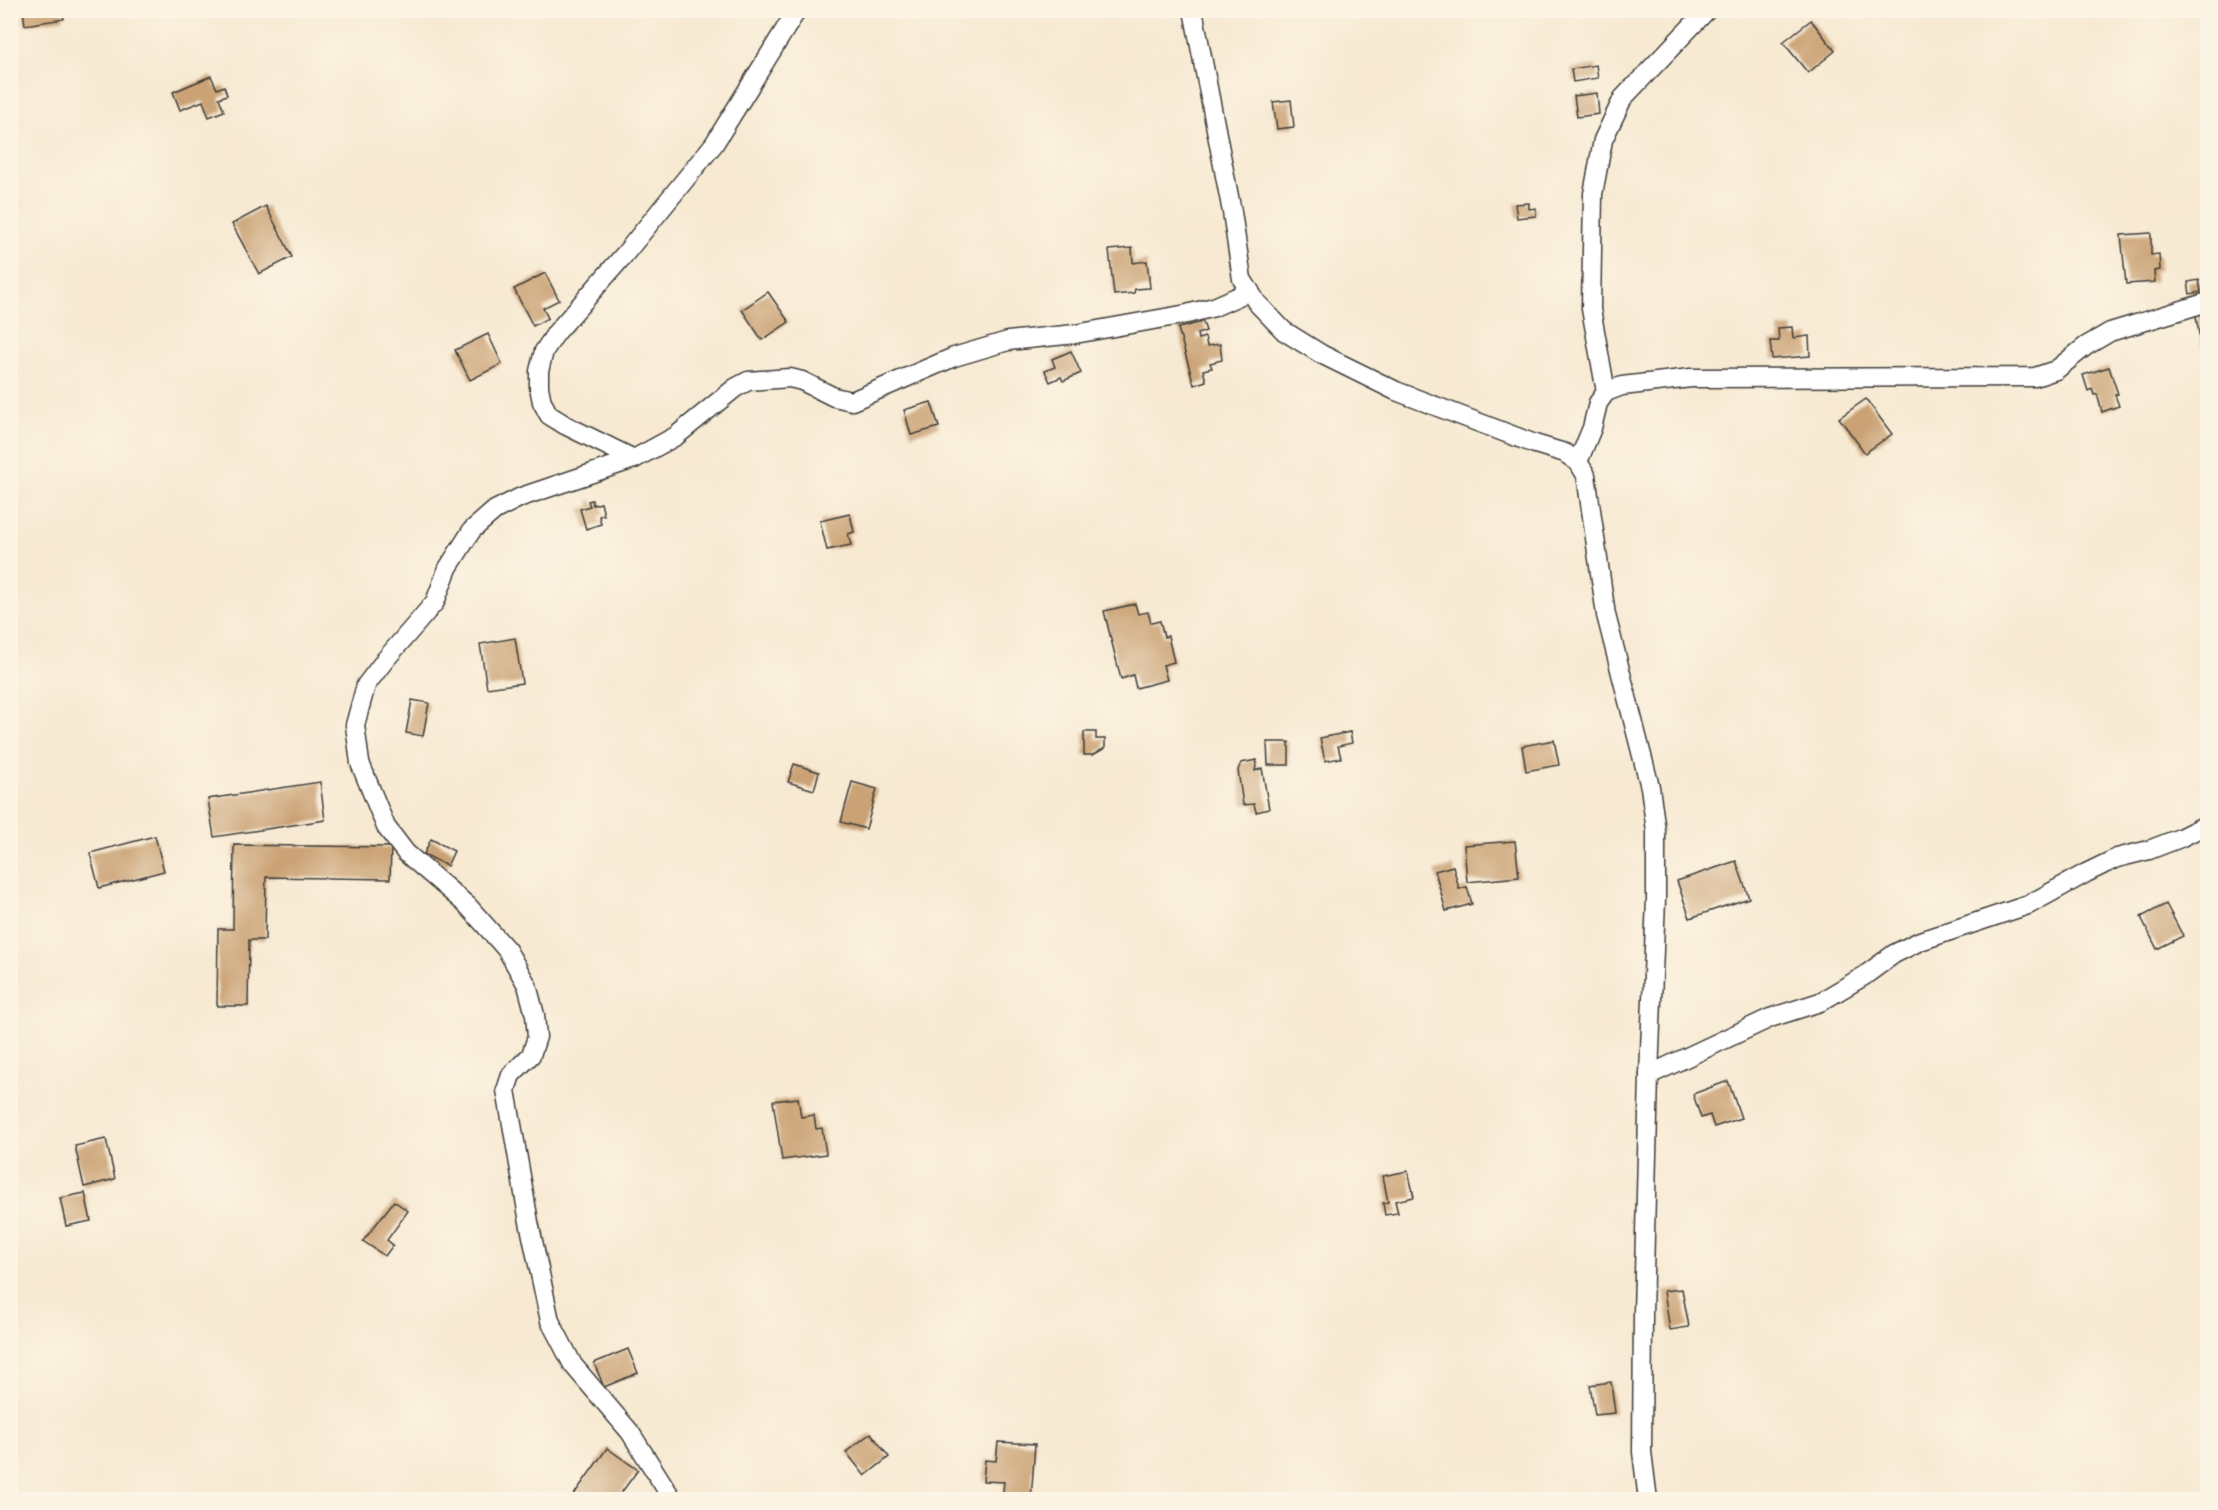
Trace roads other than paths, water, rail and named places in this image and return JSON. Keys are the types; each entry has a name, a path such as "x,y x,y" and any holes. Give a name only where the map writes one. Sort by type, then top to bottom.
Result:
{"street":[{"path":"634,459 549,415 542,402 539,387 538,371 544,351 556,333 624,255 714,144 797,10"},
{"path":"1192,10 1233,212 1242,279 1257,303 1284,331 1321,354 1396,391 1535,444 1565,453 1578,462 1586,474 1606,615 1650,786 1656,831 1642,1452 1648,1500"},
{"path":"1606,392 1591,309 1593,194 1603,140 1623,98 1707,10"},
{"path":"673,1500 630,1432 573,1365 550,1321 527,1211 506,1090 511,1075 531,1055 537,1037 535,1015 527,985 507,950 468,906 406,853 386,827 360,763 355,725 366,685 435,602 448,568 472,530 495,510 521,497 634,459 676,436 735,388 748,381 790,378 802,381 834,397 852,401 954,357 1008,341 1075,334 1187,314 1214,308 1250,291"},
{"path":"1578,462 1592,428 1598,403 1606,392 1622,386 1691,378 2036,377 2056,370 2086,346 2110,332 2208,302"},
{"path":"1649,1075 1770,1018 1820,1002 1864,976 1894,954 1920,942 2028,905 2117,858 2149,850 2208,824"}]}
